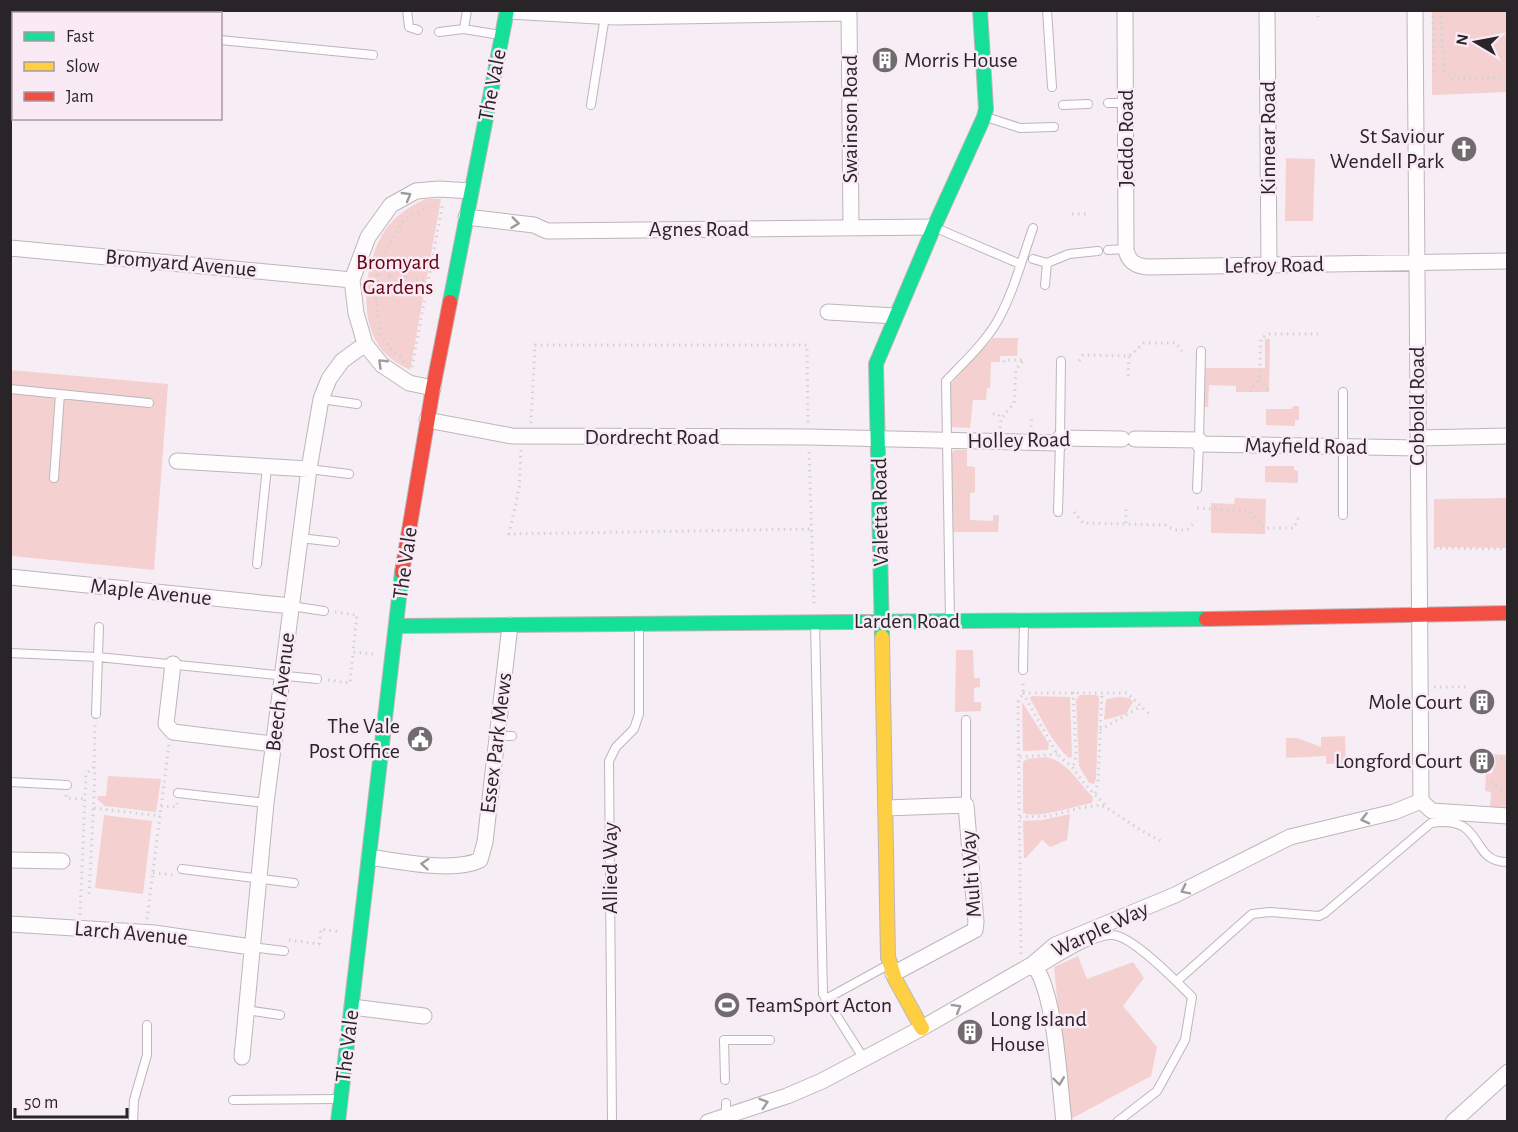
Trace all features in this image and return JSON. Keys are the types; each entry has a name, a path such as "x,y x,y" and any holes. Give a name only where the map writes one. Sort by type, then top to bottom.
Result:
{"street":[{"name":"Valetta Road","path":"922,1028 891,969 876,364 895,316 984,117 986,109 980,10"},
{"name":"Jeddo Road","path":"1125,10 1125,103 1130,256"},
{"name":"Kinnear Road","path":"1267,10 1269,265"},
{"name":"Cobbold Road","path":"1415,10 1421,801"},
{"path":"506,11 605,16 849,12"},
{"name":"The Vale","path":"338,1122 404,557 427,420 506,11"},
{"name":"Swainson Road","path":"849,12 851,228"},
{"path":"433,388 409,384 382,365 365,344 356,313 352,280 368,237 391,206 416,191 442,189 471,191"},
{"name":"Agnes Road","path":"466,217 534,225 548,231 934,227"},
{"name":"Bromyard Avenue","path":"10,248 352,280"},
{"name":"Lefroy Road","path":"1130,256 1138,266 1148,267 1508,261"},
{"path":"828,312 895,316"},
{"name":"Beech Avenue","path":"242,1057 251,947 273,744 309,469 321,399 329,379 342,361 365,344"},
{"name":"Dordrecht Road","path":"427,420 512,436 531,437 879,438"},
{"name":"Mayfield Road","path":"1199,442 1343,447 1508,436"},
{"name":"Holley Road","path":"879,438 999,442 1129,439 1199,442"},
{"path":"177,461 309,469"},
{"name":"Maple Avenue","path":"10,577 291,606"},
{"name":"Larden Road","path":"396,626 1508,613"},
{"name":"Essex Park Mews","path":"369,857 455,865 472,864 487,850 504,736 510,625"},
{"path":"174,664 166,724 172,732 273,744"},
{"path":"1421,801 1432,811 1508,816"},
{"name":"Warple Way","path":"708,1122 726,1109 787,1096 822,1081 922,1028 1030,963 1055,945 1175,895 1290,837 1394,812 1421,801"},
{"name":"Multi Way","path":"886,808 966,805 976,922 975,930 891,969"},
{"path":"10,860 62,861"},
{"name":"Larch Avenue","path":"10,924 145,933 251,947"},
{"path":"1030,963 1048,994 1064,1122"},
{"path":"352,1007 424,1016"},
{"path":"1453,1122 1508,1072"}],"lane":[{"path":"407,10 409,27 418,30"},
{"path":"464,29 467,10"},
{"path":"1047,10 1052,87"},
{"path":"591,105 605,16"},
{"path":"439,32 464,29 502,35"},
{"path":"222,40 374,55"},
{"path":"1108,103 1125,103"},
{"path":"1063,105 1088,104"},
{"path":"984,117 1020,128 1053,127"},
{"path":"934,227 1020,264"},
{"path":"950,621 946,381 980,346 998,321 1016,279 1033,228"},
{"path":"1108,250 1130,256"},
{"path":"1033,259 1047,263 1069,254 1098,251"},
{"path":"1046,285 1047,263"},
{"path":"1197,489 1201,351"},
{"path":"1058,512 1061,361"},
{"path":"10,389 149,403"},
{"path":"1343,392 1343,515"},
{"path":"54,478 60,394"},
{"path":"321,399 357,404"},
{"path":"257,564 267,467"},
{"path":"309,469 349,474"},
{"path":"300,538 335,542"},
{"path":"291,606 324,611"},
{"path":"1023,670 1024,620"},
{"path":"815,621 823,994 864,1059"},
{"name":"Allied Way","path":"612,1122 609,761 616,747 634,729 639,714 639,624"},
{"path":"96,714 99,627"},
{"path":"10,653 98,657 317,679"},
{"path":"966,720 966,805"},
{"path":"10,782 67,785"},
{"path":"178,793 266,803"},
{"path":"1177,981 1252,915 1259,912 1319,916 1325,913 1431,823 1444,821 1458,823 1471,834 1488,858 1498,862 1508,862"},
{"path":"182,869 294,883"},
{"path":"1030,963 1111,934 1121,936 1177,981 1192,997 1185,1040 1157,1090 1118,1122"},
{"path":"251,947 285,951"},
{"path":"826,999 891,969"},
{"path":"246,1010 280,1015"},
{"path":"133,1122 134,1100 147,1056 147,1025"},
{"path":"725,1080 724,1040 771,1040"},
{"path":"233,1100 341,1100"}],"path":[{"path":"1317,10 1318,17"},
{"path":"1434,10 1434,76"},
{"path":"1440,10 1444,70 1451,79 1508,77"},
{"path":"442,189 428,281 410,369 401,357 394,353 381,334 376,300 383,275 381,258 405,219 433,204 442,189"},
{"path":"1072,214 1089,214"},
{"path":"398,268 404,271 406,278 403,283 396,285 383,275 398,268"},
{"path":"406,278 411,279"},
{"path":"416,280 428,281"},
{"path":"1251,392 1251,388 1259,380 1262,338 1270,334 1318,334"},
{"path":"1079,361 1083,355 1129,356 1144,343 1176,343 1182,351"},
{"path":"811,529 509,534 519,489 520,452 531,437 535,345 807,345 815,621"},
{"path":"1128,376 1129,356"},
{"path":"999,442 1000,418 1014,403 1016,369 1024,360 1004,360 1004,362"},
{"path":"1259,380 1269,390"},
{"path":"993,414 998,414 1000,418"},
{"path":"1126,508 1126,524"},
{"path":"1197,508 1250,511 1265,528 1294,528 1299,516"},
{"path":"1074,512 1083,523 1165,525 1174,530 1187,530 1196,521"},
{"path":"1434,548 1508,549"},
{"path":"317,679 350,683 357,615 324,611"},
{"path":"353,652 393,656"},
{"path":"1434,687 1470,687"},
{"path":"1073,692 1076,755 1073,768"},
{"path":"1095,793 1098,782 1102,692"},
{"path":"1023,693 1127,693 1149,714"},
{"path":"1023,693 1057,754 1073,768 1107,808 1163,842"},
{"path":"1023,693 1018,702 1020,818 1030,963"},
{"path":"1100,730 1142,706"},
{"path":"89,894 96,714"},
{"path":"145,933 171,730"},
{"path":"1019,757 1057,754"},
{"path":"1495,759 1508,759"},
{"path":"79,927 86,774 94,767"},
{"path":"1491,781 1501,790 1508,790"},
{"path":"1020,818 1049,816 1090,806 1107,808"},
{"path":"94,808 160,816"},
{"path":"153,873 174,875 182,869"},
{"path":"286,940 319,944 321,929 360,936"}],"green space":[{"path":"1432,11 1507,11 1507,92 1432,95"},
{"path":"1286,158 1315,159 1313,221 1285,221"},
{"name":"Bromyard Gardens","path":"426,199 441,199 410,370 389,357 375,339 369,324 366,291 373,257 386,229 404,211"},
{"path":"993,338 1018,338 1017,356 1000,356 1000,362 991,362 990,388 987,388 986,400 973,400 970,428 951,427 950,385"},
{"path":"1265,339 1270,339 1269,392 1236,392 1236,386 1209,385 1208,407 1203,407 1204,368 1265,368"},
{"path":"10,370 168,384 154,570 11,556"},
{"path":"1293,406 1299,406 1299,420 1295,420 1295,426 1266,425 1266,409 1292,409"},
{"path":"955,450 967,450 967,466 975,467 975,492 970,493 970,520 993,521 993,515 999,515 998,532 952,532 951,454"},
{"path":"1265,466 1294,466 1294,470 1298,471 1298,483 1265,482"},
{"path":"1235,498 1266,499 1265,534 1211,533 1211,503 1234,504"},
{"path":"1507,498 1507,548 1434,547 1434,499"},
{"path":"956,650 973,650 974,678 980,678 980,687 974,688 974,702 981,702 981,711 955,712"},
{"path":"1080,695 1099,697 1094,784 1089,783 1079,766 1076,700"},
{"path":"1032,696 1070,697 1072,757 1069,758 1052,738 1030,698"},
{"path":"1129,698 1133,702 1126,714 1104,720 1106,699"},
{"path":"1022,702 1049,744 1048,750 1023,751"},
{"path":"1345,736 1346,763 1326,764 1326,756 1286,758 1286,738 1297,738 1321,747 1321,737"},
{"path":"1492,754 1507,755 1507,811 1490,810 1491,792 1485,791 1486,774 1493,773"},
{"path":"1045,757 1066,767 1093,797 1092,803 1047,813 1023,813 1023,762 1027,759"},
{"path":"108,776 161,779 156,812 105,806 97,799 98,796 106,796"},
{"path":"1070,814 1067,840 1050,847 1042,840 1024,858 1023,821 1042,820"},
{"path":"104,815 152,821 143,894 95,888"},
{"path":"1078,956 1087,979 1133,962 1144,978 1123,1006 1157,1047 1151,1076 1069,1120 1054,967"}],"traffic: fast":[{"path":"450,302 507,10"},
{"path":"882,637 876,364 984,117 986,109 980,10"},
{"path":"338,1122 402,572"},
{"path":"396,626 1206,619"}],"traffic: slow":[{"path":"882,637 888,957 895,979 922,1028"}],"traffic: jam":[{"path":"402,572 450,302"},
{"path":"1206,619 1508,613"}],"place":[{"name":"Morris House","path":"885,60"},
{"name":"St Saviour Wendell Park","path":"1464,149"},
{"name":"Mole Court","path":"1482,702"},
{"name":"The Vale Post Office","path":"420,739"},
{"name":"Longford Court","path":"1482,761"},
{"name":"TeamSport Acton","path":"727,1005"},
{"name":"Long Island House","path":"970,1032"}]}
